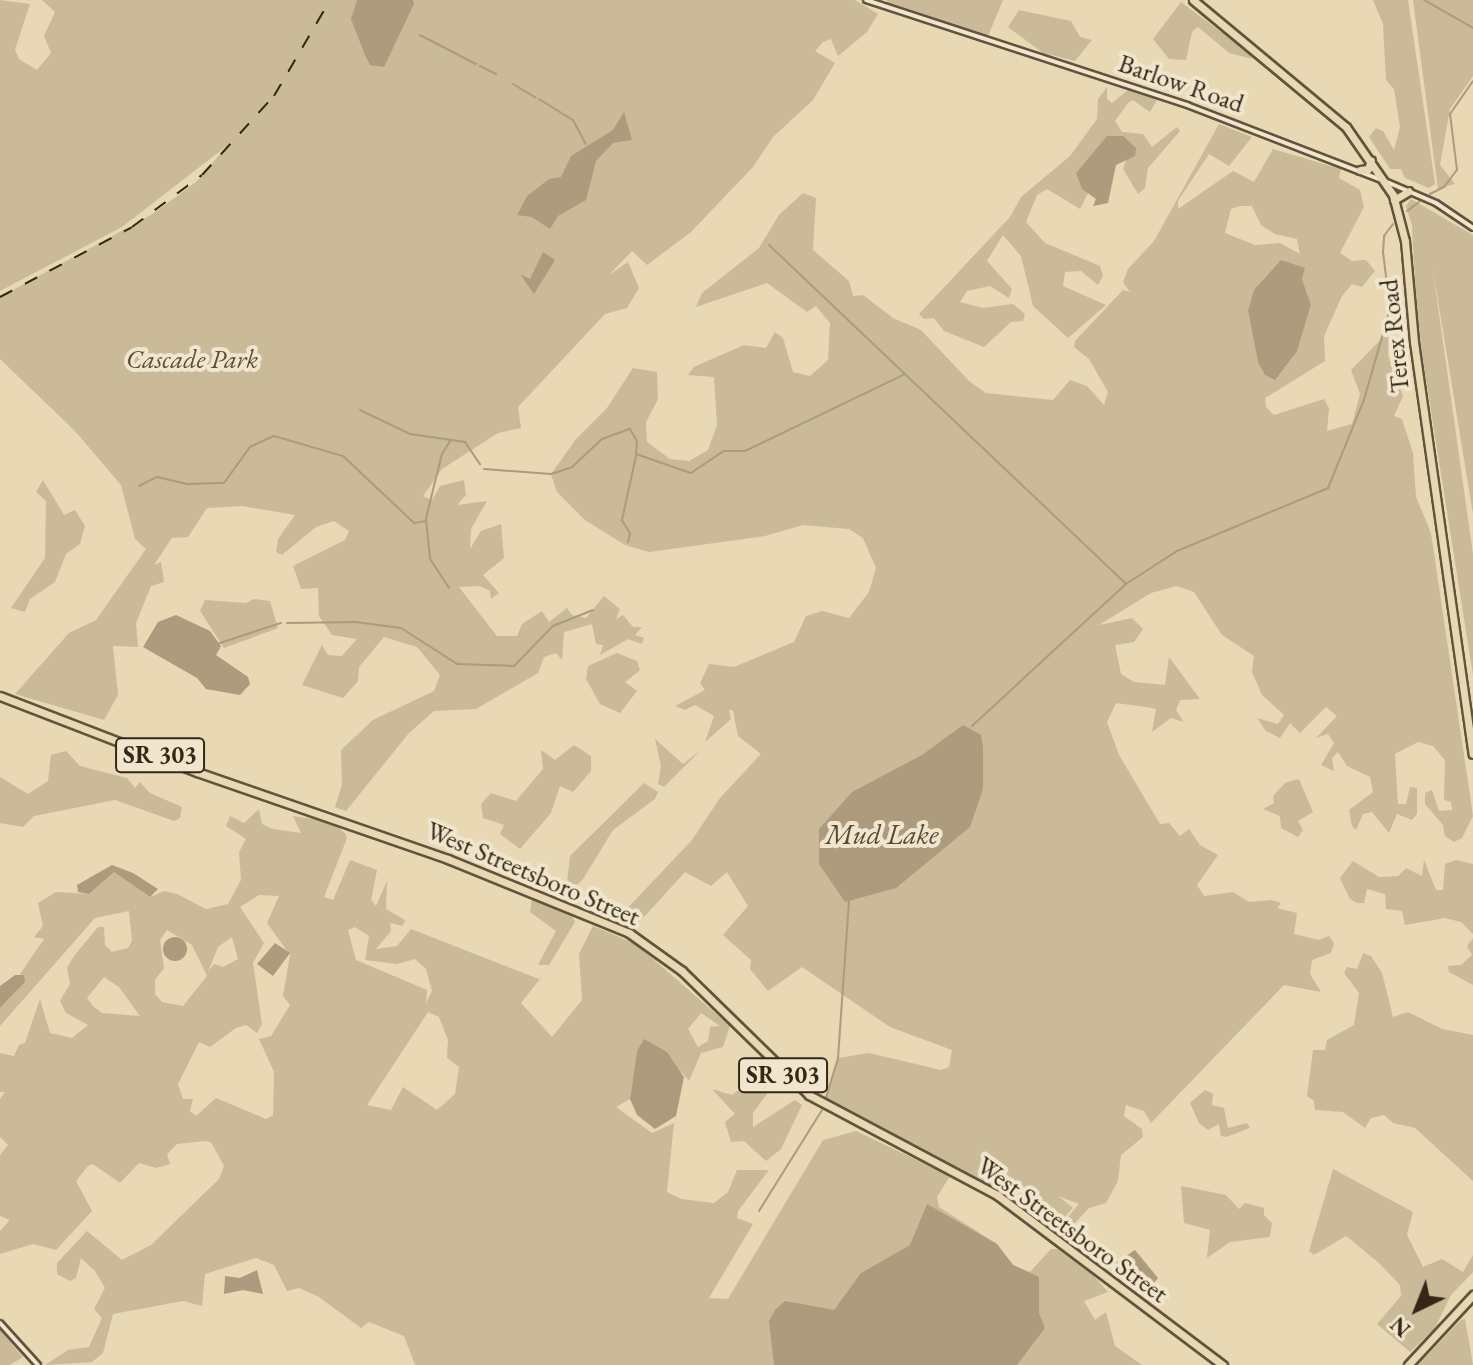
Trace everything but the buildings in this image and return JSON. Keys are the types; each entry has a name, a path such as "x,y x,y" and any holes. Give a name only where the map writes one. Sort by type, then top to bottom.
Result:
{"main road":[{"name":"Terex Road","path":"1193,0 1327,109 1371,157 1394,200 1405,241 1414,342 1473,754"},
{"path":"1360,170 1368,169 1371,157"},
{"path":"1394,200 1409,191"},
{"name":"West Streetsboro Street","path":"0,696 197,772 448,859 629,933 682,971 809,1095 997,1195 1223,1365"},
{"path":"1408,1365 1473,1295"}],"street":[{"name":"Barlow Road","path":"866,0 1119,81 1360,170 1409,191 1473,228"},
{"path":"0,1323 38,1365"}],"green space":[{"name":"Cascade Park","path":"0,0 30,4 15,50 19,59 37,70 51,53 44,36 55,12 42,0 855,0 878,14 867,32 838,56 831,39 815,51 835,63 813,100 773,137 753,167 691,232 647,265 632,251 609,275 628,262 639,288 627,308 605,314 518,407 521,428 498,433 442,469 423,496 432,500 440,486 464,480 466,495 457,505 487,501 471,529 470,549 481,531 501,524 504,558 483,575 499,593 491,599 490,591 480,586 459,587 497,636 517,636 522,624 542,611 549,622 567,608 572,615 586,618 604,596 620,609 616,619 623,615 633,627 642,627 635,635 644,638 642,644 628,639 600,655 603,645 596,644 592,624 564,632 562,660 556,653 544,657 538,673 476,709 434,711 409,733 346,811 335,807 342,785 341,750 373,720 434,691 440,675 417,647 384,637 359,667 358,681 343,698 302,685 322,645 328,655 342,656 357,639 332,635 319,616 318,588 301,589 293,566 345,540 349,531 334,521 316,527 282,555 276,552 278,539 295,515 242,506 207,508 188,537 172,538 154,565 161,562 164,582 151,586 136,623 138,647 113,646 118,695 104,720 15,694 69,633 96,620 146,549 135,539 121,485 75,431 0,359 0,297 151,215 196,182 228,145 122,227 0,291"},
{"path":"887,0 1003,0 988,36 887,6"},
{"path":"1373,0 1408,0 1435,184 1429,188 1405,178 1401,169 1390,169 1369,137 1376,128 1383,131 1394,150 1400,127 1394,89 1386,80 1383,24"},
{"path":"1413,0 1473,0 1473,76 1450,109 1440,165 1455,184 1438,189"},
{"path":"1181,2 1249,53 1252,59 1229,53 1198,27 1192,32 1186,60 1169,59 1153,39"},
{"path":"1019,10 1071,21 1080,37 1092,40 1075,61 1043,53 1008,27"},
{"path":"1107,87 1107,99 1112,103 1128,90 1157,100 1150,112 1133,100 1128,103 1115,121 1122,132 1143,134 1152,147 1177,127 1180,131 1148,168 1145,188 1138,194 1123,169 1127,157 1097,149 1076,173 1088,193 1080,209 1047,189 1037,195 1026,222 1045,243 1100,266 1103,276 1098,285 1081,271 1065,272 1063,286 1106,305 1068,338 1033,306 1021,256 1003,235 987,261 1012,289 1009,298 990,286 967,291 960,302 983,308 1013,304 1025,314 1023,321 1011,322 984,347 944,331 934,318 924,319 919,314 1010,217 1021,197 1070,156 1097,119 1098,99"},
{"path":"1219,124 1252,137 1229,166 1209,154 1178,201 1178,209 1233,171 1254,182 1273,149 1341,169 1339,178 1360,190 1364,207 1340,253 1352,261 1366,260 1375,271 1362,287 1352,284 1342,296 1324,336 1325,361 1265,398 1266,407 1274,415 1324,399 1329,408 1327,431 1352,424 1360,394 1351,370 1389,331 1388,355 1403,396 1394,416 1402,419 1413,453 1416,497 1431,533 1473,816 1462,838 1454,842 1445,836 1443,825 1425,804 1425,793 1432,790 1439,811 1452,810 1451,802 1444,800 1445,760 1433,746 1418,742 1395,754 1398,804 1406,804 1410,787 1417,788 1417,814 1412,820 1397,814 1389,833 1372,812 1363,814 1356,830 1352,826 1349,810 1373,792 1370,777 1347,766 1338,752 1332,758 1334,771 1321,765 1334,743 1328,734 1316,738 1337,716 1326,707 1300,733 1290,723 1280,738 1266,731 1257,718 1278,724 1284,715 1262,695 1252,672 1254,656 1222,635 1194,592 1177,586 1151,593 1099,625 1132,618 1143,629 1134,642 1115,645 1121,674 1134,682 1165,685 1169,657 1200,699 1180,700 1176,710 1184,722 1171,718 1152,732 1156,709 1116,703 1107,722 1119,755 1160,824 1169,823 1180,836 1189,829 1200,845 1218,855 1197,885 1204,896 1233,892 1249,902 1271,900 1281,903 1277,908 1297,913 1294,934 1319,940 1329,936 1334,943 1331,953 1312,960 1310,974 1321,992 1284,985 1151,1123 1144,1111 1126,1105 1124,1116 1142,1129 1143,1137 1121,1155 1118,1181 1106,1203 1089,1208 1072,1226 1072,1231 1088,1240 1078,1249 1055,1232 1079,1204 1058,1196 1073,1208 1052,1230 986,1184 877,1131 826,1098 838,1058 869,1053 941,1070 949,1067 952,1050 890,1027 802,967 768,991 750,969 751,960 723,935 748,906 727,872 711,886 685,872 634,928 618,918 692,840 720,798 761,754 738,736 733,711 729,709 731,719 705,742 714,716 695,705 685,710 675,706 705,690 700,683 709,664 734,667 794,642 806,616 822,611 849,618 869,592 876,568 863,538 849,529 803,525 765,536 649,552 625,545 585,520 557,492 551,474 576,439 607,408 633,368 657,372 658,399 646,422 647,442 670,459 689,461 708,450 717,425 714,377 688,375 694,367 744,345 766,348 775,332 783,338 793,372 810,376 828,360 830,323 816,306 807,312 767,283 696,307 702,293 759,248 779,215 803,193 816,198 813,250 849,281 853,296 863,295 893,318 921,330 970,382 986,393 1053,400 1070,380 1087,386 1104,405 1108,392 1089,359 1074,347 1075,341 1123,290 1130,292 1123,282 1128,269 1154,241","holes":["1252,206 1261,225 1275,234 1297,239 1300,254 1280,243 1255,245 1225,233 1231,209","1302,279 1311,305 1297,351 1258,362 1248,311"]},
{"path":"1411,199 1473,235 1473,514 1432,264 1473,554 1473,675 1417,323 1412,225 1406,206"},
{"path":"43,480 64,515 75,510 85,526 80,544 66,554 55,582 30,599 25,612 11,608 45,558 46,501 36,492"},
{"path":"254,599 270,601 278,628 224,648 200,611 205,600 246,603"},
{"path":"617,653 637,661 640,670 625,682 637,691 620,713 600,704 586,679 588,666"},
{"path":"655,739 683,764 701,750 664,787 658,784 661,766"},
{"path":"574,745 591,756 591,771 573,792 560,786 551,813 520,849 500,834 504,825 483,818 481,804 491,793 516,801 543,769 541,750 555,760"},
{"path":"66,751 80,766 127,778 135,788 140,782 150,793 182,807 180,818 174,821 115,800 34,816 23,827 0,823 0,777 28,794 48,781 51,755"},
{"path":"1299,779 1313,812 1298,821 1303,830 1298,837 1281,828 1280,816 1263,809 1274,803 1273,796 1285,783"},
{"path":"644,783 658,792 655,799 613,830 577,885 567,882 570,856"},
{"path":"259,809 262,824 273,829 301,833 293,816 331,822 347,838 324,897 333,900 350,860 377,870 371,900 376,906 387,881 386,909 405,920 403,926 390,923 391,931 376,949 397,946 411,929 539,979 543,975 521,1003 552,1037 582,1000 579,954 593,926 636,944 730,1026 723,1047 701,1053 689,1081 678,1068 637,1051 630,1099 616,1107 652,1133 674,1123 667,1192 681,1199 714,1203 728,1192 737,1170 769,1170 738,1211 737,1218 753,1224 709,1298 728,1299 823,1140 856,1131 950,1176 937,1197 939,1207 997,1244 1013,1265 1030,1272 1051,1249 1057,1249 1093,1275 1108,1292 1084,1301 1095,1320 1106,1312 1115,1346 1142,1365 415,1365 404,1336 369,1322 361,1328 319,1297 299,1288 287,1291 274,1265 256,1258 205,1274 202,1306 183,1301 113,1314 103,1353 92,1362 45,1365 68,1350 89,1347 102,1318 94,1309 105,1288 95,1271 81,1258 76,1278 70,1281 57,1274 57,1263 87,1231 122,1260 151,1245 219,1179 224,1166 211,1142 204,1141 177,1144 167,1154 170,1164 156,1168 139,1163 120,1183 93,1164 76,1181 92,1211 56,1250 33,1244 0,1254 0,1231 10,1220 0,1216 0,1155 8,1145 0,1137 0,1099 5,1092 0,1092 0,1053 14,1056 19,1045 25,1043 40,999 50,1033 72,1038 88,1025 66,1013 60,1001 70,984 67,968 98,927 104,927 105,945 112,952 128,948 132,941 129,911 95,918 0,1026 0,1008 25,982 20,974 44,939 34,937 43,926 38,903 56,892 89,894 114,872 150,897 164,891 206,909 228,904 241,880 239,852 246,839 226,826 230,816 244,823","holes":["259,895 279,896 267,923 290,955 283,996 290,1005 271,1036 259,1039 274,1072 273,1115 266,1119 216,1098 196,1116 190,1111 193,1099 183,1099 178,1084 199,1042 210,1047 236,1028 246,1025 257,1033 262,1024 253,963 264,943 240,907","355,927 369,936 365,960 397,964 415,959 426,969 432,991 426,1003 427,990 356,960 348,930","167,930 192,945 207,976 183,1006 162,1002 155,994 155,980 164,968 160,940","232,937 238,959 223,967 214,964 208,972 218,947","104,977 119,987 140,1016 102,1013 87,998","428,1012 439,1017 448,1040 447,1058 459,1067 455,1094 437,1110 403,1087 391,1110 367,1105","701,1013 720,1026 710,1027 708,1041 698,1047 688,1029"]},
{"path":"1424,860 1436,890 1443,890 1445,864 1456,860 1473,864 1473,934 1461,922 1445,918 1405,925 1402,911 1386,909 1385,894 1367,889 1364,903 1357,903 1350,899 1340,878 1353,861 1379,877 1398,876 1406,868 1422,876"},
{"path":"532,898 570,913 575,922 549,965 538,965 556,931 530,912"},
{"path":"1473,938 1473,985 1449,972 1448,966 1461,965 1472,955 1467,946"},
{"path":"1363,953 1371,956 1382,973 1393,1017 1408,1012 1442,1029 1473,1035 1473,1181 1415,1128 1393,1123 1384,1115 1371,1118 1365,1128 1343,1112 1315,1110 1314,1101 1307,1096 1313,1050 1325,1050 1327,1040 1354,1025 1359,993 1344,973 1347,967 1357,969"},
{"path":"766,1073 775,1083 753,1113 753,1127 795,1100 802,1105 781,1149 766,1161 744,1141 731,1142 725,1122 735,1114 712,1089 732,1095 743,1087 752,1093"},
{"path":"1205,1090 1213,1094 1212,1105 1224,1108 1228,1128 1247,1123 1250,1128 1226,1137 1221,1136 1219,1124 1208,1130 1199,1123 1190,1103"},
{"path":"1333,1169 1413,1212 1407,1235 1423,1267 1442,1259 1463,1272 1473,1255 1473,1272 1451,1295 1435,1328 1410,1352 1377,1324 1401,1296 1400,1285 1379,1263 1346,1236 1314,1255 1309,1251"},
{"path":"1181,1186 1226,1195 1239,1209 1245,1203 1264,1208 1264,1215 1272,1223 1270,1237 1230,1242 1207,1258 1210,1230 1184,1223"},
{"path":"1465,1319 1473,1365 1418,1365 1461,1320"},
{"path":"0,1330 23,1357 10,1365 0,1365"}],"water":[{"path":"357,0 413,0 414,4 384,67 370,65 365,55 351,19"},
{"path":"624,112 632,140 613,143 596,161 586,200 558,216 550,229 532,217 517,215 527,196 549,179 561,177 571,156 613,130"},
{"path":"1107,136 1123,136 1136,148 1135,156 1116,165 1108,203 1093,206 1096,199 1082,189 1076,173"},
{"path":"543,252 555,260 534,294 520,274 530,279"},
{"path":"1281,260 1305,268 1302,279 1311,305 1297,351 1275,380 1265,375 1258,362 1248,311 1254,290"},
{"path":"176,615 210,631 221,646 216,655 248,677 250,684 240,695 206,689 197,678 143,647 158,622"},
{"name":"Mud Lake","path":"963,725 981,735 983,747 983,789 970,827 896,888 845,902 819,864 819,829 852,792 922,755"},
{"path":"112,865 133,873 158,889 150,897 114,872 89,894 78,892 77,885"},
{"path":"175,937 183,941 187,949 183,957 175,961 167,957 163,949 167,941"},
{"path":"275,943 290,953 273,976 257,964"},
{"path":"15,975 24,975 25,982 0,1008 0,986"},
{"path":"644,1039 667,1052 684,1077 676,1116 655,1129 637,1115 630,1099 637,1051"},
{"path":"927,1204 997,1244 1013,1265 1039,1277 1039,1313 1045,1328 1017,1365 774,1365 769,1321 775,1310 785,1301 834,1310 861,1273 910,1245"},
{"path":"1135,1250 1158,1278 1149,1289 1114,1264"},
{"path":"257,1270 263,1294 243,1290 224,1294 225,1276 240,1278"}],"waterway":[{"path":"1424,0 1473,28"},
{"path":"420,35 476,64"},
{"path":"480,66 496,74"},
{"path":"1430,194 1444,187 1457,170 1450,114 1473,81"},
{"path":"513,84 535,97"},
{"path":"539,99 573,120 586,144"},
{"path":"1407,211 1419,202"},
{"path":"972,726 1126,584 1177,551 1328,488 1364,400 1390,309 1383,252 1384,236 1393,224"},
{"path":"769,245 1125,583"},
{"path":"484,469 551,474 572,467 602,439 630,429 637,441 636,454 691,473 724,451 745,451 905,374"},
{"path":"360,410 410,434 465,442 480,464"},
{"path":"139,486 157,477 188,484 224,483 250,447 274,436 343,456 414,523 426,521"},
{"path":"449,588 430,559 426,518 442,454 450,441"},
{"path":"628,542 630,533 622,520 636,456"},
{"path":"287,623 356,622 401,628 457,664 514,666 553,626 593,610"},
{"path":"220,643 281,623"},
{"path":"825,1101 838,1058 849,901"},
{"path":"759,1211 822,1110"}],"railway":[{"path":"0,297 132,227 202,175 274,96 330,0"}]}
